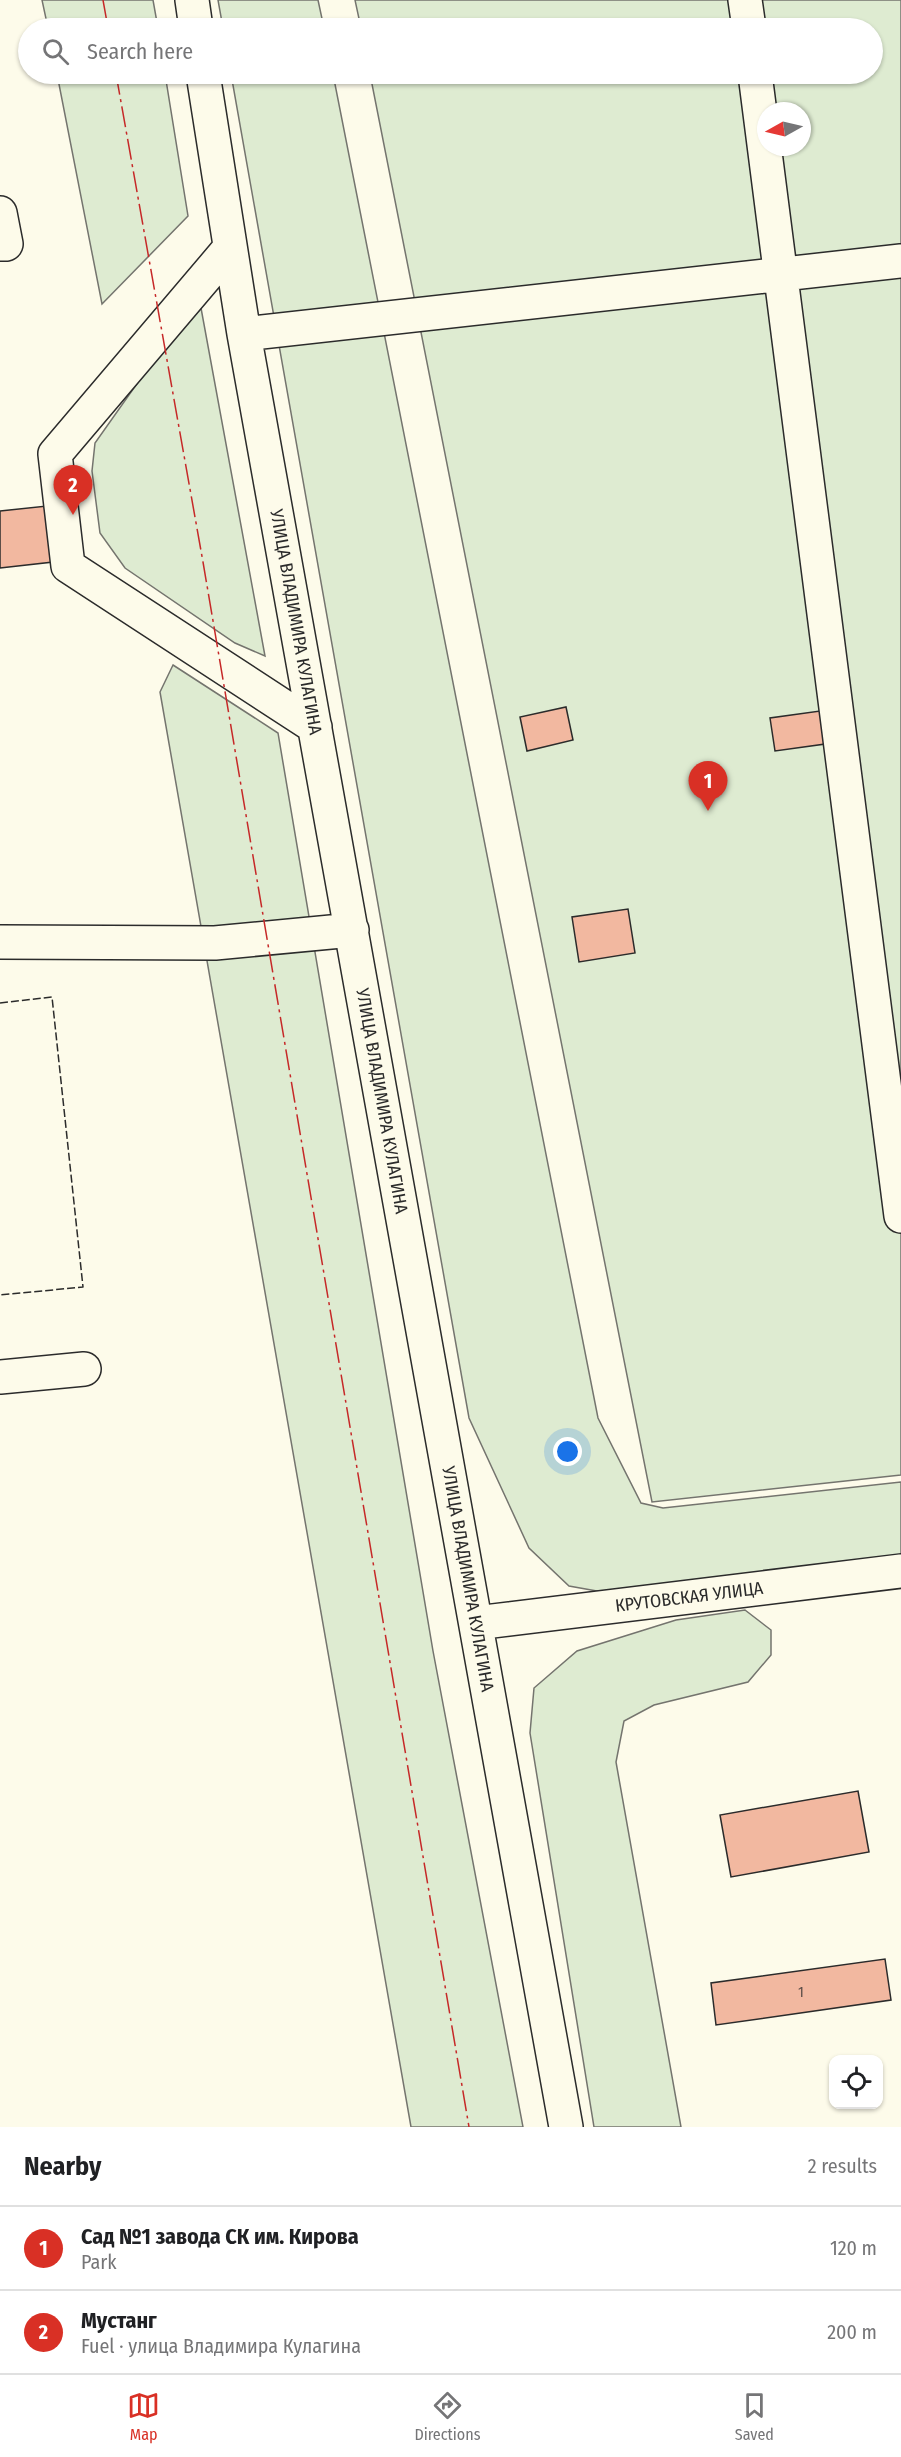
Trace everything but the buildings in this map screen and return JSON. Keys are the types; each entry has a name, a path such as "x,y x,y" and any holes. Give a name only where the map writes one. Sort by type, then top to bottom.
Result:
{"street":[{"path":"192,0 195,18"},
{"path":"745,0 748,18"},
{"name":"УЛИЦА ВЛАДИМИРА КУЛАГИНА","path":"204,84 244,334 566,2127"},
{"path":"755,84 901,1216"},
{"path":"0,213 6,244 0,244"},
{"path":"229,249 55,454 68,566 315,727"},
{"path":"244,334 901,261"},
{"path":"0,942 215,943 352,930"},
{"path":"0,1377 84,1369"},
{"name":"КРУТОВСКАЯ УЛИЦА","path":"476,1623 901,1571"}],"green space":[{"path":"42,0 153,0 156,18 46,18"},
{"path":"218,0 318,0 322,18 221,18"},
{"path":"355,0 901,0 901,1475 652,1502 372,84 883,84 883,18 359,18"},
{"path":"59,84 167,84 188,216 102,304"},
{"path":"233,84 335,84 598,1418 641,1503 663,1508 901,1482 901,1556 608,1593 569,1586 529,1548 469,1418"},
{"path":"201,308 265,656 235,643 125,568 100,533 92,471 95,443 148,368"},
{"path":"173,665 278,733 433,1651 523,2127 411,2127 160,692"},
{"path":"745,1610 771,1630 771,1655 748,1682 654,1705 624,1721 616,1762 681,2127 594,2127 530,1733 534,1688 577,1651 676,1620"}],"fence":[{"path":"0,1003 52,997 83,1287 0,1295"}],"power":[{"path":"103,0 106,18"},
{"path":"118,84 203,562 469,2127"}],"place":[{"name":"Мустанг","path":"73,515"},
{"name":"Сад №1 завода СК им. Кирова","path":"708,811"}]}
